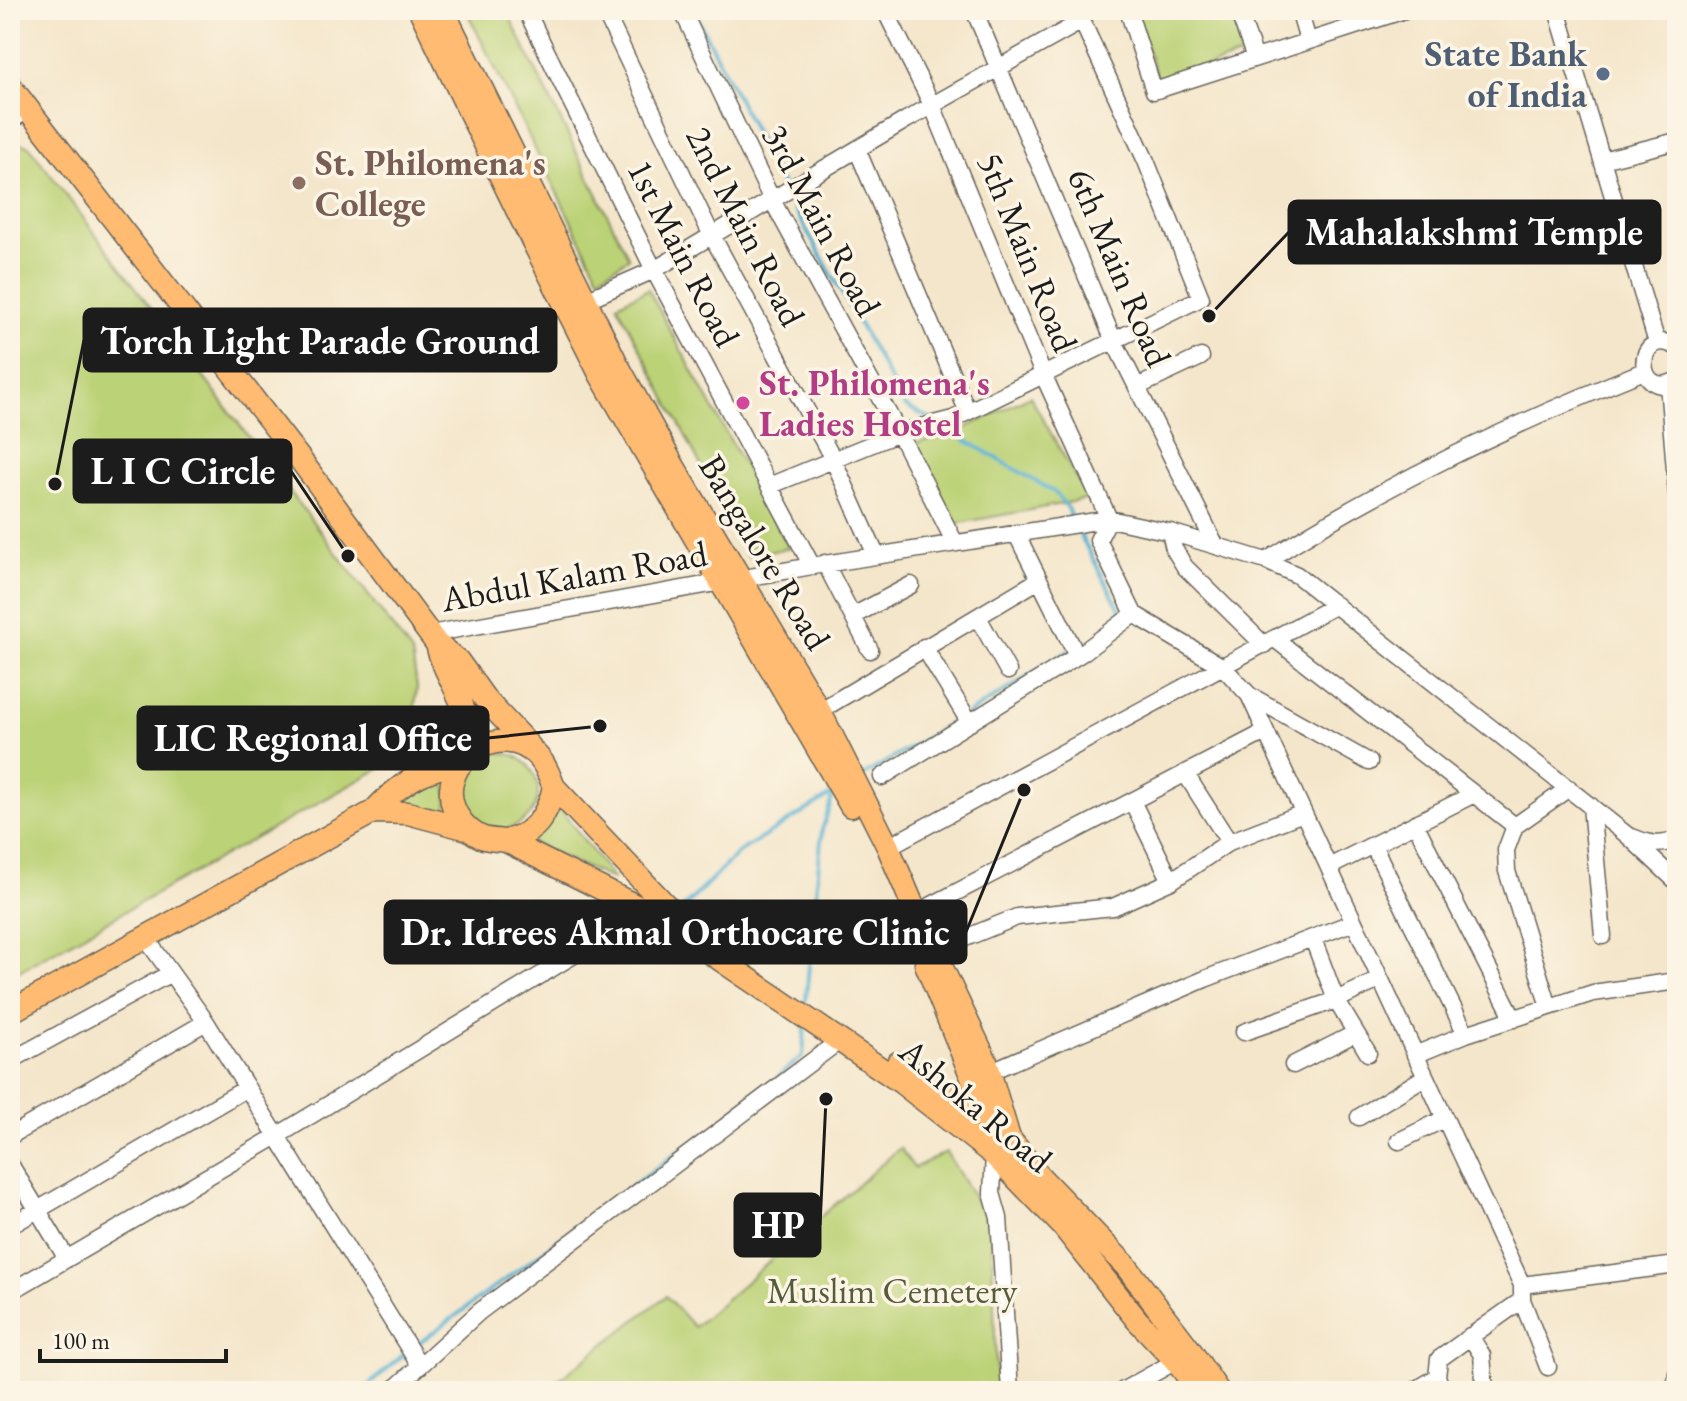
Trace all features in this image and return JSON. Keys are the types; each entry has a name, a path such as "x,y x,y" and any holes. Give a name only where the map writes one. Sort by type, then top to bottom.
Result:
{"main road":[{"name":"Bangalore Road","path":"420,10 595,363 811,716 858,805 989,1072 1001,1146"},
{"name":"Bangalore Road","path":"443,10 586,300 730,580"},
{"path":"10,86 19,115 290,446 433,639 450,652 485,699 541,760 554,787 667,918"},
{"path":"433,639 465,715 465,759 453,780 452,798 457,815 468,829"},
{"path":"10,1012 373,812 402,785 428,770 450,750 458,739 465,715"},
{"path":"428,770 465,759 495,742 513,743 529,749 541,760"},
{"path":"506,841 522,837 541,822 554,787"},
{"name":"Bangalore Road","path":"858,805 888,847 910,916"},
{"path":"373,812 408,813 468,829 482,838 506,841 667,918"},
{"name":"Ashoka Road","path":"667,918 805,1010 839,1041 1001,1146 1137,1320 1176,1361 1199,1391"},
{"name":"Bangalore Road","path":"929,952 1001,1146 1041,1178 1126,1266 1218,1391"},
{"name":"Bangalore Road","path":"805,1010 990,1122"}],"street":[{"name":"2nd Main Road","path":"604,10 711,234 833,459 876,555"},
{"name":"3rd Main Road","path":"682,10 772,200 955,543"},
{"name":"5th Main Road","path":"885,10 932,105 1043,374 1109,519"},
{"name":"6th Main Road","path":"974,10 1113,339 1216,546"},
{"path":"1128,10 1154,91 1308,41 1359,17 1405,10"},
{"path":"1238,10 1255,58"},
{"path":"1299,10 1308,41"},
{"path":"1557,10 1602,160 1671,344 1651,347 1643,358 1644,371 1654,382 1672,382 1677,494"},
{"path":"1671,10 1677,14"},
{"name":"1st Main Road","path":"532,12 654,270 769,486 853,616 870,650"},
{"path":"586,300 654,270 1000,67 1080,15 1146,161 1201,298 960,415 899,433 769,486"},
{"path":"1602,160 1677,141"},
{"path":"857,149 960,415"},
{"path":"1137,387 1201,357"},
{"path":"1266,561 1321,526 1446,457 1644,371"},
{"name":"Abdul Kalam Road","path":"433,639 819,564 1109,519 1170,532 1266,561 1297,575 1569,788 1627,835 1677,882"},
{"path":"1109,519 1098,540 1134,614 1223,667 1249,695 1369,762"},
{"path":"1170,532 1174,549 1185,567 1270,642 1515,826"},
{"path":"1016,533 1073,650"},
{"path":"811,716 1039,580"},
{"path":"853,616 911,585"},
{"path":"888,847 1336,605"},
{"path":"882,777 970,723 1073,650 1134,614"},
{"path":"978,617 1008,671"},
{"path":"924,647 970,723"},
{"path":"1249,695 1522,1292 1548,1367"},
{"path":"910,916 1265,732"},
{"path":"1185,773 1229,842"},
{"path":"1549,1007 1507,871 1506,850 1515,826 1569,788"},
{"path":"1329,867 1474,794"},
{"path":"1132,801 1171,881"},
{"path":"1591,806 1603,936"},
{"path":"929,952 1017,917 1113,907 1171,881 1229,842 1303,813"},
{"path":"1415,823 1514,1019"},
{"path":"1627,835 1650,844 1666,844 1677,839"},
{"path":"1373,845 1466,1034"},
{"path":"10,1292 277,1136 667,918"},
{"path":"989,1072 1205,979 1354,922"},
{"path":"145,937 206,1022 413,1355"},
{"path":"1313,939 1336,1000 1368,1053"},
{"path":"10,1061 171,973"},
{"path":"1244,1032 1336,1000 1379,980"},
{"path":"1415,1055 1466,1034 1593,993 1677,981"},
{"path":"10,1136 206,1022"},
{"path":"1293,1065 1356,1033"},
{"path":"392,1391 413,1355 479,1312 839,1041"},
{"path":"1359,1117 1425,1077"},
{"path":"10,1226 247,1088"},
{"path":"1399,1141 1444,1119"},
{"path":"1001,1146 992,1193 999,1218 1010,1391"},
{"path":"10,1164 67,1259"},
{"path":"1414,1391 1440,1384 1439,1359 1522,1292 1677,1265"},
{"path":"1470,1336 1482,1355 1485,1391"},
{"path":"1122,1391 1176,1361"},
{"path":"1675,1391 1677,1373"}],"green space":[{"path":"466,10 506,10 629,258 599,277"},
{"path":"1134,10 1231,10 1245,54 1159,83"},
{"path":"10,140 29,146 412,653 417,687 413,722 391,762 10,976"},
{"path":"648,289 789,548 748,556 617,304"},
{"path":"1030,396 1088,499 955,524 916,443 952,435"},
{"path":"500,753 514,756 527,764 535,777 538,791 535,805 527,818 514,826 500,829 486,826 473,818 465,805 462,791 465,777 473,764 486,756"},
{"path":"446,773 448,815 393,803"},
{"path":"558,806 614,880 528,841"},
{"name":"Muslim Cemetery","path":"900,1148 914,1168 946,1152 991,1225 997,1391 544,1391 666,1296 694,1327"}],"waterway":[{"path":"693,10 784,189"},
{"path":"788,197 905,406 929,418"},
{"path":"943,427 1054,492 1067,507 1073,521"},
{"path":"1077,529 1121,611 1115,619"},
{"path":"968,714 1069,651"},
{"path":"861,777 960,718"},
{"path":"682,909 739,852 836,792"},
{"path":"805,1008 822,830 833,795"},
{"path":"769,1084 803,1056 805,1025"},
{"path":"412,1348 682,1149"},
{"path":"362,1391 405,1353"}],"place":[{"name":"State Bank of India","path":"1603,74"},
{"name":"St. Philomena's College","path":"299,183"},
{"name":"Mahalakshmi Temple","path":"1209,316"},
{"name":"St. Philomena's Ladies Hostel","path":"743,403"},
{"name":"Torch Light Parade Ground","path":"55,484"},
{"name":"L I C Circle","path":"348,556"},
{"name":"LIC Regional Office","path":"600,726"},
{"name":"Dr. Idrees Akmal Orthocare Clinic","path":"1024,790"},
{"name":"HP","path":"826,1099"}]}
